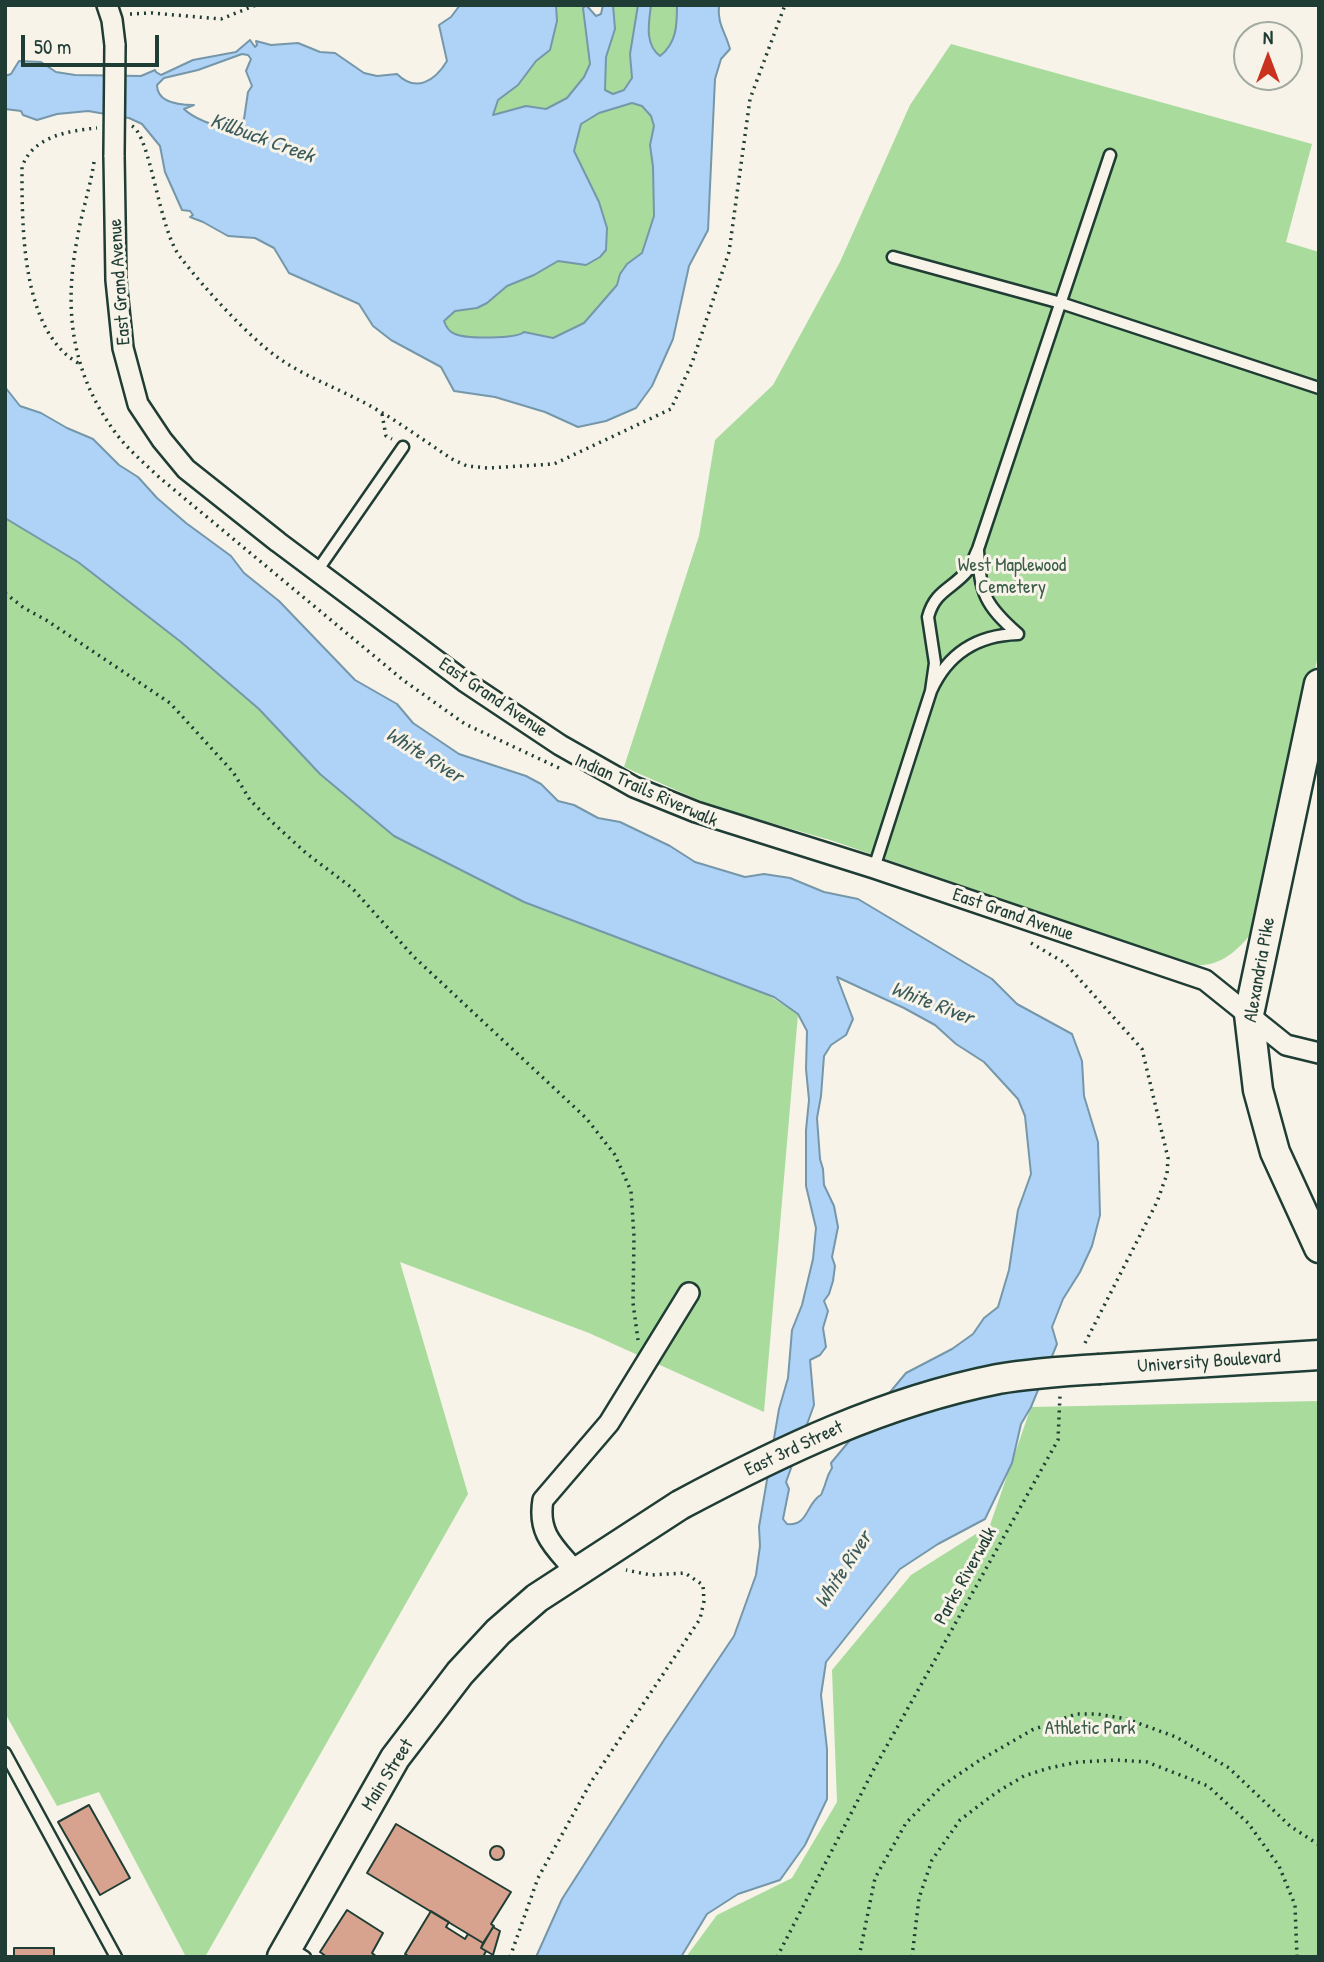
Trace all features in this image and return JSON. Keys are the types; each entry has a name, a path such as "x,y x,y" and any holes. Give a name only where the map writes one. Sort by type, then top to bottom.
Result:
{"main road":[{"name":"Alexandria Pike","path":"1319,684 1249,1014 1258,1090 1275,1152 1319,1248"},
{"name":"University Boulevard","path":"1089,1363 1319,1355"},
{"name":"East 3rd Street","path":"521,1612 537,1598 680,1505 774,1455 883,1410 999,1379 1089,1363"},
{"name":"Main Street","path":"292,1953 395,1758 460,1673 498,1632 521,1612"}],"street":[{"name":"East Grand Avenue","path":"108,10 115,45 104,156 123,348 138,404 186,469 464,681 560,744 634,787 696,812 874,868 1205,981 1286,1045 1319,1053"},
{"path":"576,1572 548,1539 541,1517 543,1500 609,1423 689,1293"}],"lane":[{"path":"931,691 934,663 928,617 930,610 940,593 967,570 978,549 1110,155"},
{"path":"893,257 1061,303 1319,388"},
{"path":"317,571 403,447"},
{"path":"874,868 939,673 963,650 975,643 997,635 1018,634 993,612 979,579 978,549"},
{"path":"5,1753 116,1957"}],"path":[{"path":"108,10 221,19 256,5"},
{"path":"130,124 138,128 145,143 157,199 178,255 235,318 274,355 297,370 352,396 467,466 488,468 554,464 671,409 692,363 729,252 750,99 785,5"},
{"path":"80,364 56,344 44,328 35,307 25,242 22,167 26,156 43,142 62,132 103,127"},
{"name":"Indian Trails Riverwalk","path":"104,156 90,188 77,237 69,299 80,364 93,397 112,428 129,449 160,478 413,688 465,724 565,771"},
{"path":"382,414 386,436 403,447"},
{"path":"5,593 170,703 233,772 250,800 272,822 306,853 352,888 414,957 586,1118 615,1155 631,1191 634,1237 633,1303 638,1345 647,1361"},
{"path":"1022,939 1065,963 1142,1049 1168,1158 1167,1174 1157,1202 1089,1363"},
{"name":"Parks Riverwalk","path":"777,1957 882,1755 1058,1440 1060,1392"},
{"path":"510,1957 538,1878 591,1782 700,1619 704,1585 685,1573 651,1575 626,1570"},
{"path":"859,1957 875,1878 906,1823 943,1785 980,1760 1032,1730 1076,1714 1127,1718 1175,1737 1229,1768 1290,1826 1319,1845"},
{"path":"912,1957 919,1898 932,1860 960,1820 997,1792 1024,1776 1049,1768 1117,1760 1147,1762 1208,1786 1248,1823 1279,1866 1294,1905 1297,1957"}],"green space":[{"path":"556,5 586,5 583,8 590,64 584,77 567,98 546,109 532,108 492,115 498,100 518,85 536,61 550,50 557,21"},
{"path":"613,5 638,5 630,54 632,78 624,90 613,95 605,90 606,57 615,29"},
{"path":"651,5 677,5 672,39 660,56 650,39"},
{"name":"West Maplewood Cemetery","path":"951,44 1312,144 1286,242 1319,252 1319,652 1254,930 1232,953 1211,964 1186,962 830,840 712,806 624,767 699,536 715,440 773,385 840,262 910,105"},
{"path":"633,103 642,106 651,116 654,126 650,145 654,216 642,253 620,274 617,285 584,323 553,338 524,332 490,338 461,336 451,332 444,322 455,310 477,308 507,286 558,261 586,265 606,250 607,228 599,202 574,151 581,123 599,113"},
{"path":"5,513 798,1014 764,1412 589,1333 400,1262 468,1494 205,1957 186,1957 99,1792 57,1806 5,1713"},
{"name":"Athletic Park","path":"1319,1401 1319,1957 686,1957 717,1915 792,1878 837,1802 832,1670 911,1575 990,1525 1031,1407"}],"water":[{"name":"Killbuck Creek","path":"460,5 556,5 557,21 550,50 536,61 518,85 498,100 493,115 526,106 546,109 567,98 584,77 590,64 583,8 586,5 596,16 601,14 603,5 613,5 615,29 606,57 605,90 613,94 624,90 632,78 630,54 638,5 651,5 650,39 660,56 673,39 677,5 719,5 720,23 730,49 721,59 715,79 708,230 689,266 673,339 652,386 636,408 606,421 578,427 545,412 495,397 454,391 441,367 391,340 373,326 359,304 289,273 274,248 255,238 228,236 190,217 193,215 190,211 182,210 165,172 160,146 142,124 129,118 88,111 57,114 37,120 23,115 21,111 5,109 5,76 11,74 19,61 41,62 56,72 75,75 141,76 155,70 161,75 193,60 236,52 250,40 255,47 256,41 271,45 298,43 320,52 335,53 364,73 377,76 397,74 404,80 418,84 431,79 447,61 439,25 451,17","holes":["242,54 251,59 246,71 252,86 248,92 244,119 236,123 222,126 204,121 184,109 194,105 170,102 158,91 157,85 164,78 198,70","632,103 642,106 651,116 654,126 650,145 654,216 642,253 627,264 617,285 584,323 553,338 524,332 491,338 461,336 451,332 444,321 455,311 477,308 507,286 558,261 586,265 606,250 607,228 599,202 574,151 581,124 599,113"]},
{"name":"White River","path":"5,387 20,406 41,413 93,439 186,523 231,556 244,573 279,601 355,680 397,704 413,723 459,754 526,776 541,784 558,801 574,805 598,818 620,822 670,846 695,862 745,877 764,874 790,878 824,892 858,899 992,979 1017,1004 1072,1034 1082,1061 1084,1096 1098,1142 1100,1215 1092,1246 1063,1299 1052,1327 1057,1344 1031,1407 1021,1424 1012,1463 985,1519 938,1544 900,1569 826,1662 821,1695 827,1749 827,1799 805,1845 780,1880 738,1894 707,1914 681,1957 536,1957 562,1899 734,1636 756,1575 760,1546 759,1527 779,1409 788,1378 792,1330 802,1305 813,1259 816,1228 806,1186 809,1100 806,1069 807,1031 798,1014 774,997 524,902 394,836 320,774 259,709 181,642 78,562 5,518","holes":["837,977 935,1025 956,1044 984,1062 1018,1099 1025,1116 1031,1174 1018,1210 1009,1270 998,1307 984,1318 973,1334 952,1349 906,1373 831,1463 832,1468 821,1494 802,1520 787,1524 783,1519 789,1489 786,1482 814,1405 810,1360 820,1355 826,1347 823,1328 828,1311 824,1301 829,1294 835,1266 832,1257 838,1227 834,1206 824,1185 817,1118 824,1056 831,1045 846,1035 853,1019"]}],"building":[{"path":"89,1805 130,1878 100,1895 58,1822"},
{"path":"396,1824 511,1892 491,1924 494,1926 483,1943 367,1873"},
{"path":"497,1846 502,1848 502,1858 497,1860 492,1858 490,1853 492,1848"},
{"path":"347,1910 383,1933 372,1953 377,1957 327,1957 320,1952"},
{"path":"431,1911 449,1922 446,1927 465,1939 468,1934 483,1943 481,1948 486,1951 483,1957 410,1957 405,1954"},
{"path":"493,1927 500,1931 493,1955 481,1948"},
{"path":"14,1948 54,1948 54,1957 14,1957"}]}
